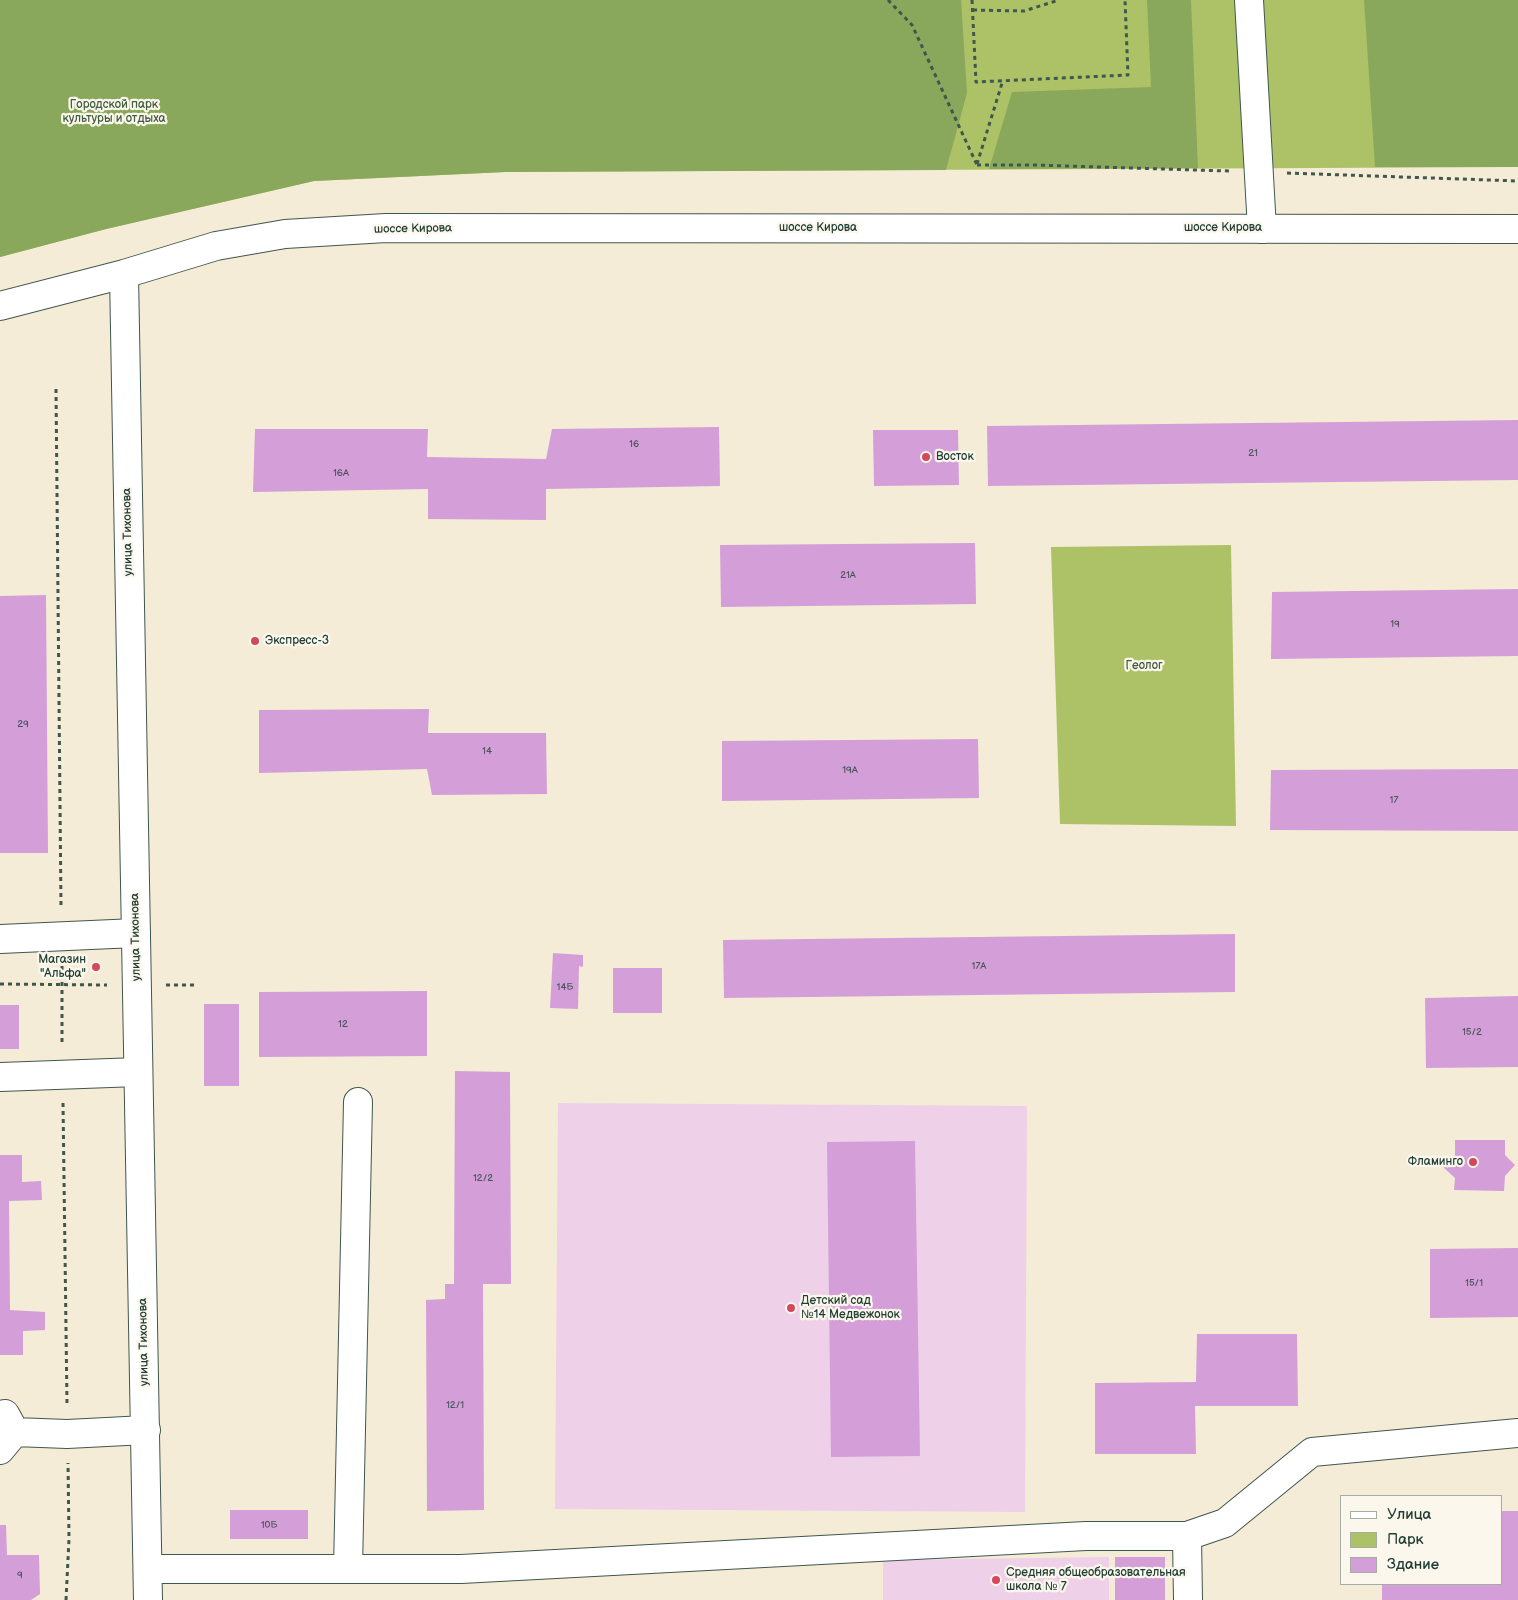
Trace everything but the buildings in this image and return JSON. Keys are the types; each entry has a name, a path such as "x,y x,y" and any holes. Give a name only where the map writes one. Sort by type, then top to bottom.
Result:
{"main road":[{"path":"1249,0 1262,228"},
{"name":"шоссе Кирова","path":"0,306 124,274 216,246 250,239 285,234 386,228 1518,229"},
{"name":"улица Тихонова","path":"124,274 148,1600"},
{"path":"0,939 136,933"},
{"path":"0,1077 138,1072"},
{"path":"348,1569 358,1102"},
{"path":"5,1432 67,1434 146,1430"},
{"path":"148,1568 461,1569 1086,1536 1186,1536 1225,1523 1312,1452 1518,1433"},
{"path":"1186,1536 1188,1600"}],"path":[{"path":"888,0 912,25 977,165 1003,80"},
{"path":"972,0 976,82 1128,75 1125,0"},
{"path":"973,10 1024,10 1059,0"},
{"path":"56,389 69,1539 66,1600"},
{"path":"0,984 195,985"}],"shaded area":[{"name":"Детский сад №14 Медвежонок","path":"558,1103 1027,1106 1025,1512 555,1509"},
{"name":"Cредняя общеобразовательная школа № 7","path":"1109,1557 1109,1600 883,1600 883,1560"}],"green space":[{"name":"Городской парк культуры и отдыха","path":"0,0 1518,0 1518,167 505,172 314,181 106,229 0,257"},
{"name":"Городской парк культуры и отдыха","path":"0,0 961,0 967,93 946,170 505,172 314,181 106,229 0,257"},
{"path":"1147,0 1191,0 1198,168 989,169 1012,92 1151,87"},
{"path":"1364,0 1518,0 1518,167 1375,167"},
{"name":"Геолог","path":"1231,545 1236,826 1060,824 1051,547"}],"place":[{"name":"Восток","path":"926,457"},
{"name":"Экспресс-3","path":"255,641"},
{"name":"Магазин \"Альфа\"","path":"96,967"},
{"name":"Фламинго","path":"1473,1162"},
{"name":"Детский сад №14 Медвежонок","path":"791,1308"},
{"name":"Cредняя общеобразовательная школа № 7","path":"996,1580"}]}
